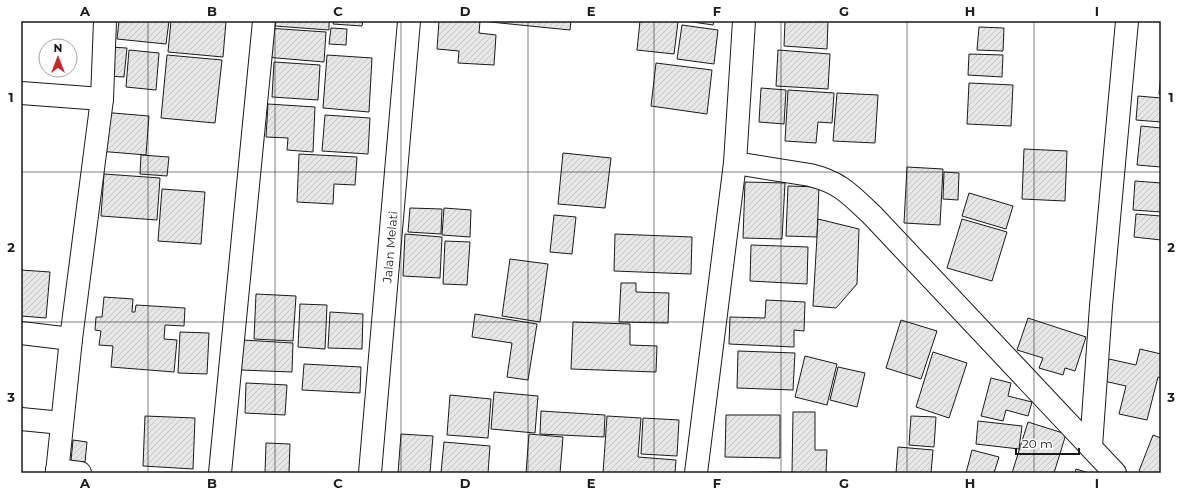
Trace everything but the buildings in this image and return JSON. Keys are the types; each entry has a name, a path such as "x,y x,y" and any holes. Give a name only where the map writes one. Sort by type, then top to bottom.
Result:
{"street":[{"path":"80,473 57,471 71,339 102,99 105,21"},
{"path":"220,473 264,21"},
{"name":"Jalan Melati","path":"370,473 409,21"},
{"path":"696,473 735,163 744,21"},
{"path":"1091,446 1101,306 1127,21"},
{"path":"21,93 102,99"},
{"path":"735,163 821,177 844,188 873,216 1115,473"},
{"path":"21,333 71,339"},
{"path":"21,419 62,423"}]}
